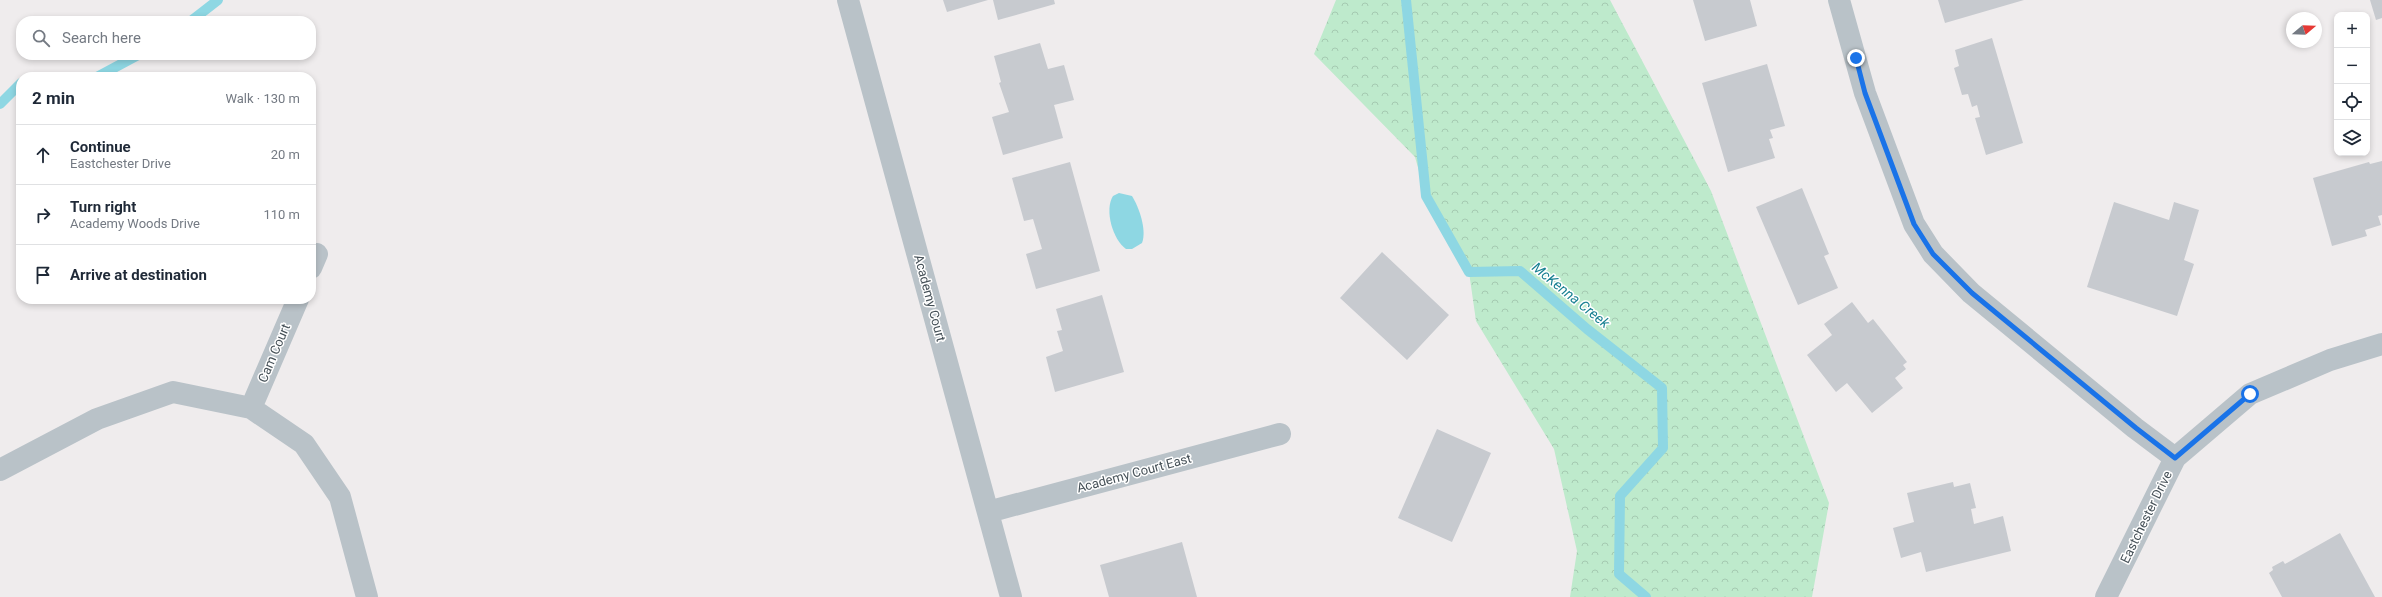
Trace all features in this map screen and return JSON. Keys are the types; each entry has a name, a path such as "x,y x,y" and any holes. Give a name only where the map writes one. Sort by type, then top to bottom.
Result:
{"street":[{"name":"Academy Court","path":"848,0 1011,597"},
{"path":"1839,0 1865,93 1914,224 1933,254 1972,293 2129,423 2175,458"},
{"name":"Cam Court","path":"251,408 296,304"},
{"name":"Eastchester Drive","path":"2106,597 2175,458 2250,394 2330,360 2382,344"},
{"path":"0,470 97,419 173,392 251,408 304,444 340,498 367,597"},
{"name":"Academy Court East","path":"988,512 1280,434"}],"green space":[{"path":"1336,0 1610,0 1711,191 1829,503 1812,597 1570,597 1577,551 1554,449 1476,321 1469,272 1426,196 1415,157 1314,54"}],"water":[{"path":"1119,193 1132,196 1142,219 1144,232 1142,243 1132,249 1126,249 1121,245 1111,224 1109,209 1110,202 1113,196"}],"building":[{"path":"943,0 988,0 947,12"},
{"path":"993,0 1054,0 1055,4 998,20"},
{"path":"1693,0 1750,0 1757,26 1705,41"},
{"path":"1938,0 2024,0 1945,23"},
{"path":"2370,0 2382,0 2382,18 2376,20"},
{"path":"1992,38 2023,143 1986,155 1975,118 1980,117 1977,105 1972,107 1968,94 1962,95 1954,68 1959,66 1955,50"},
{"path":"1040,43 1048,69 1064,65 1074,100 1054,105 1063,138 1003,155 992,117 1009,112 999,83 1001,82 994,56"},
{"path":"1767,64 1785,126 1770,130 1773,138 1769,139 1775,158 1728,172 1702,83"},
{"path":"2382,161 2382,215 2378,216 2381,225 2365,230 2367,236 2332,246 2313,178 2369,162 2370,164"},
{"path":"1070,162 1100,271 1036,289 1026,254 1042,249 1033,219 1024,221 1012,178"},
{"path":"1802,188 1829,254 1824,256 1838,288 1798,305 1756,207"},
{"path":"2114,202 2169,220 2174,202 2199,210 2184,260 2194,264 2177,316 2087,287"},
{"path":"1382,252 1449,315 1407,360 1340,298"},
{"path":"1102,295 1124,372 1055,392 1046,357 1063,351 1057,331 1062,330 1056,309"},
{"path":"1852,302 1868,323 1873,319 1907,362 1903,365 1906,369 1895,378 1903,388 1872,413 1847,383 1836,392 1807,355 1832,335 1824,324"},
{"path":"1437,429 1491,453 1452,542 1398,518"},
{"path":"1953,482 1954,487 1970,483 1976,508 1971,509 1974,524 2003,516 2011,551 1926,572 1921,552 1901,558 1893,528 1914,522 1907,493"},
{"path":"2340,533 2375,597 2282,597 2269,573 2273,570 2272,567 2283,561 2285,564"},
{"path":"1182,542 1197,597 1109,597 1100,565"}],"waterway":[{"name":"McKenna Creek","path":"197,16 218,0"},
{"name":"McKenna Creek","path":"1406,0 1426,196 1469,272 1520,271 1587,329 1662,388 1663,448 1620,496 1619,574 1646,597"},
{"name":"McKenna Creek","path":"106,72 129,60"},
{"name":"McKenna Creek","path":"0,104 16,88"}],"route":[{"path":"1856,58 1865,93 1914,224 1933,254 1972,293 2136,428 2175,458 2250,394"}]}
